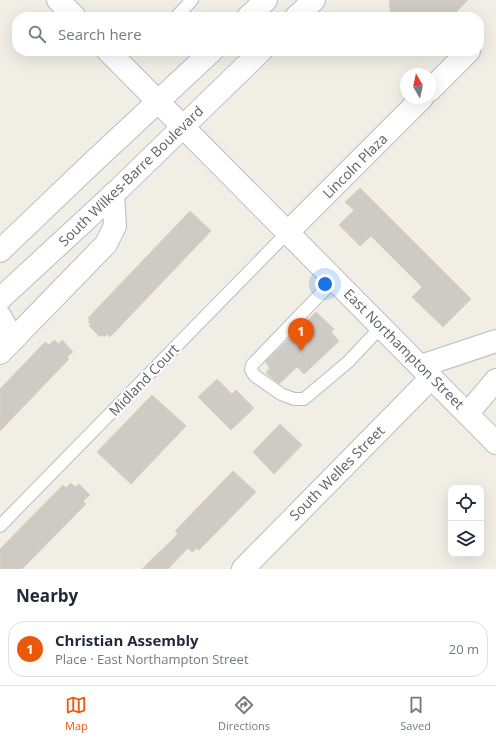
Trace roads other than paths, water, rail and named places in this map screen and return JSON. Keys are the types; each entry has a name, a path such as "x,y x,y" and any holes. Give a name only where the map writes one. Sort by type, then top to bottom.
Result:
{"main road":[{"path":"253,12 266,0"},
{"path":"301,12 314,0"},
{"name":"East Northampton Street","path":"113,56 287,233 468,413 496,443"},
{"path":"0,251 207,56"},
{"name":"South Wilkes-Barre Boulevard","path":"0,299 113,194 256,56"},
{"path":"436,84 464,56"},
{"name":"Lincoln Plaza","path":"287,233 416,104"},
{"path":"6,347 106,244 115,226 113,194"},
{"path":"0,316 6,347"},
{"path":"426,372 496,341"},
{"name":"South Welles Street","path":"243,569 426,372"},
{"path":"468,413 496,380"}],"lane":[{"path":"181,12 192,0"},
{"name":"Midland Court","path":"0,526 287,233"},
{"path":"334,280 252,365 252,370 255,376 281,394 294,399 304,399 348,362 382,327"}],"place":[{"name":"Christian Assembly","path":"301,351"}]}
